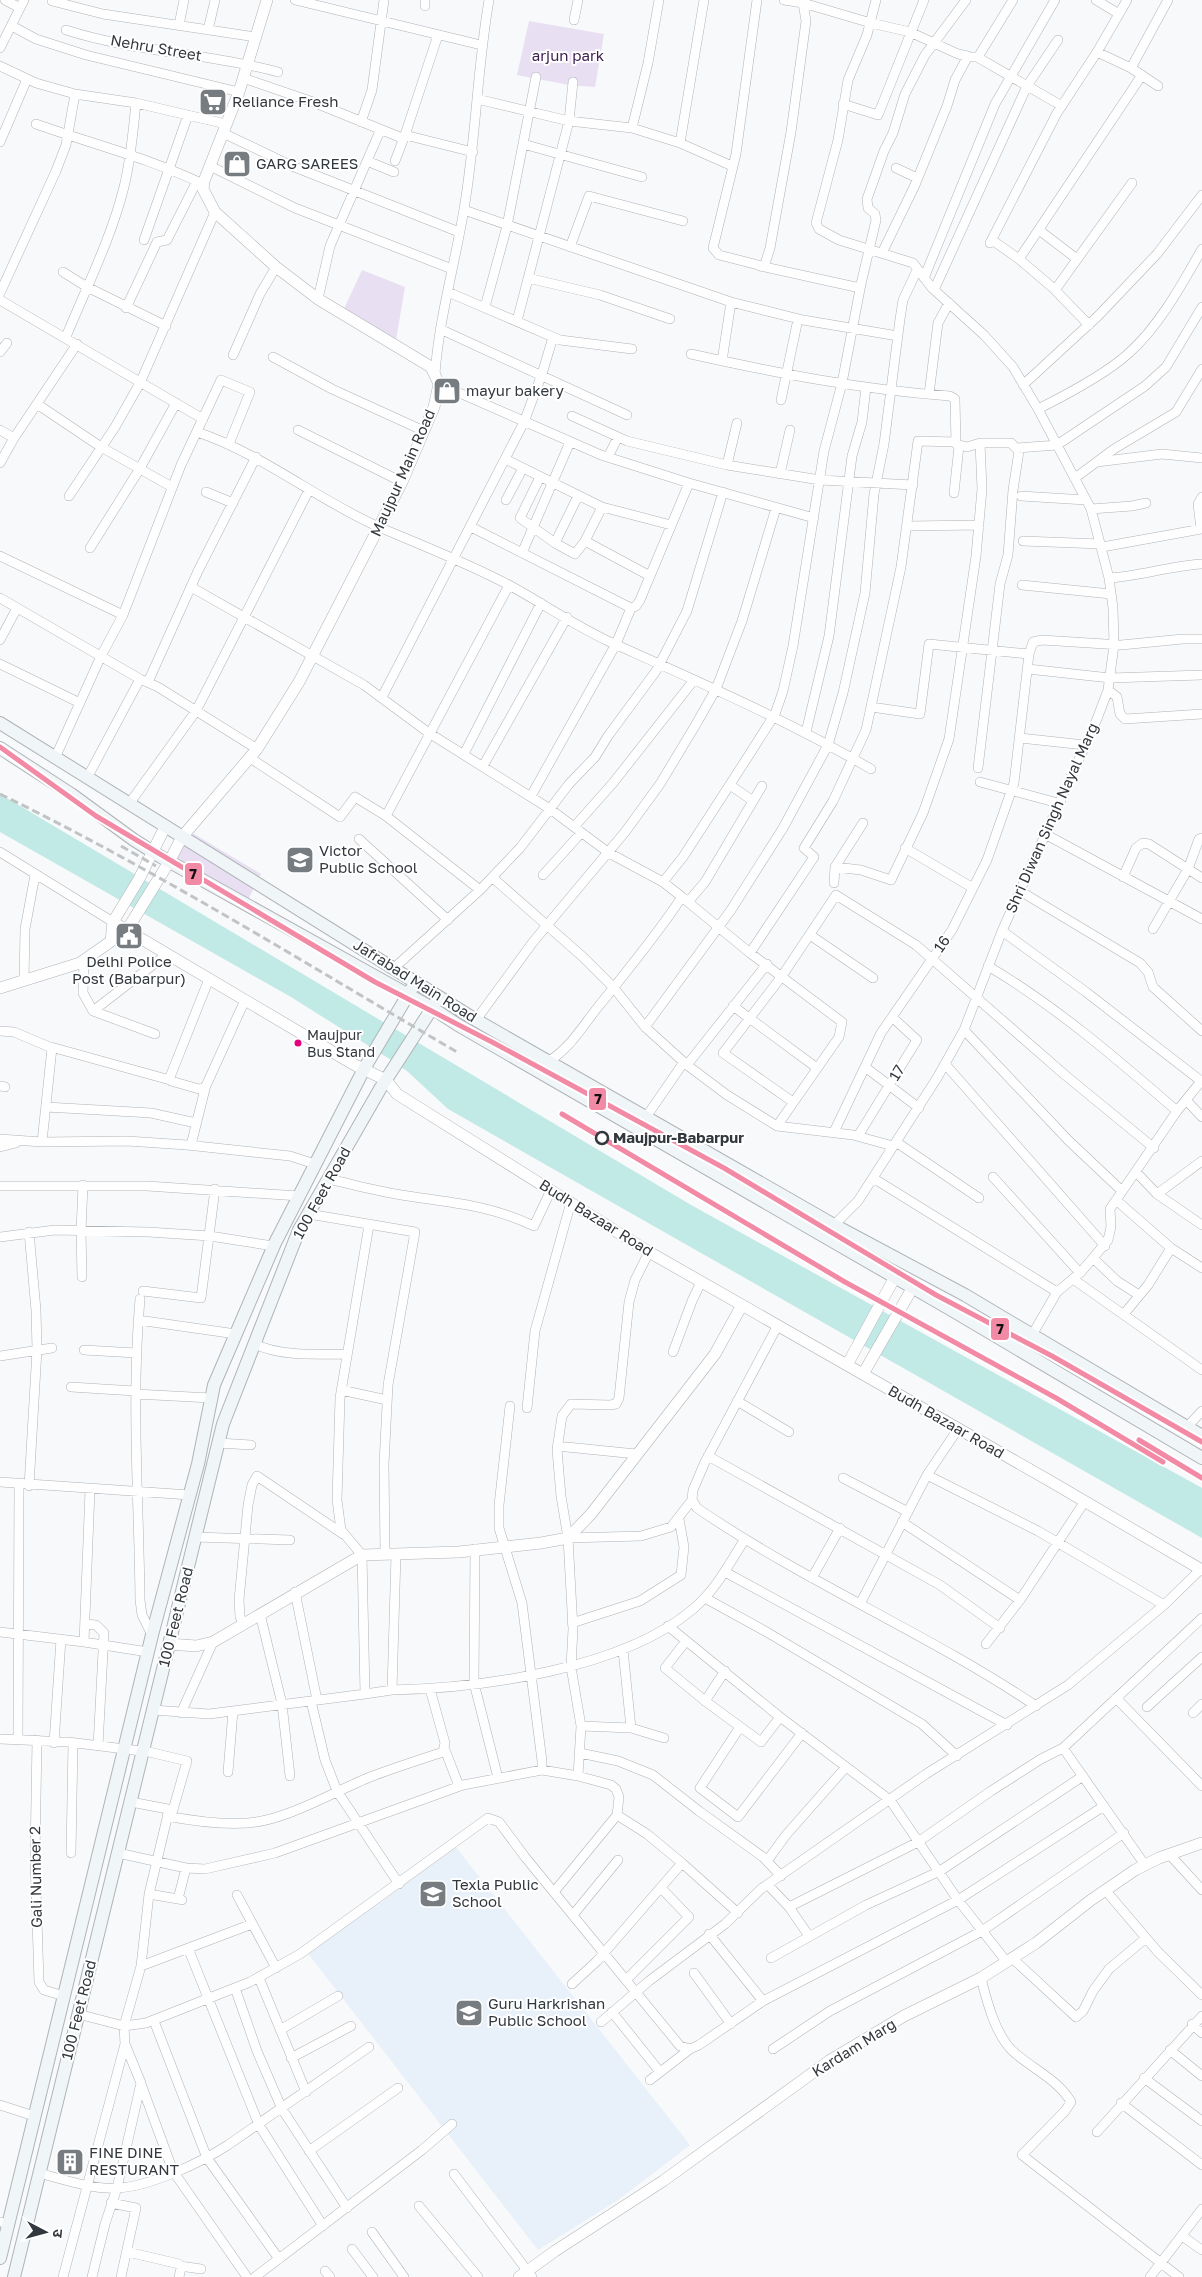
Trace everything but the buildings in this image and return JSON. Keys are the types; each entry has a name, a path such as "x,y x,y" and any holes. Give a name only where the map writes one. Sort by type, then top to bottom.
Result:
{"main road":[{"name":"Jafrabad Main Road","path":"0,723 418,982 476,1020 834,1225 965,1295 1202,1436"},
{"name":"Jafrabad Main Road","path":"0,748 72,794 152,852 432,1008 896,1277 1202,1458"},
{"name":"100 Feet Road","path":"0,2258 152,1635 190,1495 214,1385 274,1246 315,1164 364,1069 407,994 418,982"},
{"name":"100 Feet Road","path":"14,2277 223,1424 299,1230 386,1080 440,996"},
{"path":"60,2010 78,2014"}],"street":[{"path":"0,48 22,4 5,0"},
{"path":"179,25 184,0"},
{"path":"208,30 215,0"},
{"path":"126,308 157,242 167,240 210,166 239,92 268,0"},
{"path":"295,0 334,5 382,21 481,45"},
{"path":"362,122 372,90 384,0"},
{"path":"437,379 440,329 464,210 473,152 481,45 489,0"},
{"path":"574,20 578,0"},
{"path":"632,128 648,63 658,0"},
{"path":"680,143 704,0"},
{"path":"757,0 744,104 714,248 719,255 758,266 860,288"},
{"path":"784,0 803,3 870,23 910,32 958,54 973,57 1062,106"},
{"path":"876,0 870,23 848,80 843,104 878,115 924,0"},
{"path":"663,882 683,857 772,719 790,664 830,426 842,383 876,216 868,208 867,199 884,150 893,134 905,94 925,55 936,44 966,0"},
{"path":"882,254 917,178 947,106 955,80 1013,0"},
{"path":"924,278 962,187 981,135 1010,76 1055,0"},
{"path":"1096,0 1119,14"},
{"path":"1089,325 1055,290 1019,259 991,242 1062,106 1097,52 1127,0"},
{"path":"1131,68 1168,0"},
{"path":"52,1 103,14 256,37"},
{"path":"758,266 765,264 770,248 791,132 806,20 803,3"},
{"path":"12,26 36,39 70,50 239,92"},
{"name":"Nehru Street","path":"66,30 140,46 248,63 278,72"},
{"path":"394,161 405,135 438,35"},
{"path":"934,290 1027,86 1058,40"},
{"path":"1097,52 1131,68 1158,86"},
{"path":"0,66 27,79 75,94 136,103 188,115 224,128 292,166 459,232"},
{"path":"1019,259 1142,75"},
{"path":"485,307 507,226 536,77"},
{"path":"243,78 313,102 399,138 405,135 473,152"},
{"path":"0,142 27,79"},
{"path":"517,321 569,121 574,82"},
{"path":"0,293 46,199 68,135 75,94"},
{"path":"477,99 569,121 632,128 680,143 732,166"},
{"path":"66,337 121,197 130,154 136,103"},
{"name":"Shri Diwan Singh Nayal Marg","path":"834,1225 858,1202 874,1178 919,1108 964,1030 1002,931 1108,690 1114,645 1109,578 1091,509 1038,409 1013,367 984,335 934,290 913,263 832,237 819,229 816,223 838,140 843,104"},
{"path":"144,240 188,115"},
{"path":"36,124 170,168 200,183 205,196 215,212 276,267 318,299 412,354 430,367 437,379 524,422 608,457 688,483 814,518"},
{"path":"318,299 330,246 380,131"},
{"path":"523,144 642,177"},
{"path":"367,161 394,172"},
{"path":"210,166 295,208 452,269"},
{"path":"896,168 917,178"},
{"path":"1055,290 1132,183"},
{"path":"570,247 589,196 683,221"},
{"path":"1023,385 1089,325 1157,254 1202,196"},
{"path":"464,210 731,302 798,319 853,330 898,336"},
{"path":"69,496 140,383 215,212"},
{"path":"1039,230 1077,259"},
{"path":"1038,409 1070,392 1128,354 1158,318 1202,248"},
{"path":"233,356 260,294 276,267"},
{"path":"645,1027 731,910 783,828 828,745 843,693 865,593 877,482 884,444 903,300 917,270"},
{"path":"63,272 126,308 166,326"},
{"path":"528,278 600,295 670,319"},
{"path":"448,292 553,337 575,343 632,349"},
{"path":"0,300 203,419"},
{"path":"722,361 731,302"},
{"path":"929,394 938,323 949,303"},
{"path":"750,953 814,856 804,848 833,801 861,744 893,612 908,526 918,441 957,444 967,447 980,443 1011,443 1017,448 1057,445 1162,373 1202,308"},
{"path":"781,400 798,319"},
{"path":"440,329 542,374 567,388 627,415"},
{"path":"382,697 524,422 542,374 553,337"},
{"path":"0,352 7,343"},
{"path":"0,463 14,438 77,344"},
{"path":"691,354 866,387 950,396 955,399 957,444 954,493"},
{"path":"273,357 332,389 424,431"},
{"path":"1075,478 1096,462 1176,412 1202,369"},
{"name":"Maujpur Main Road","path":"127,930 169,862 182,837 253,753 313,656 402,482 434,407 437,379"},
{"path":"55,758 101,656 122,615 172,487 221,380 250,392 229,444"},
{"path":"806,732 828,636 852,456 862,422 866,387"},
{"path":"90,548 139,470 176,403"},
{"path":"37,404 101,447 172,487"},
{"path":"572,416 618,437 687,457 820,480 849,480 913,485"},
{"path":"727,465 737,422"},
{"path":"0,430 14,438"},
{"path":"298,430 402,482"},
{"path":"780,474 790,430"},
{"path":"197,432 256,457 309,490 380,527 455,558 509,585 616,644 716,690 772,719 806,732 870,769"},
{"path":"608,457 618,437"},
{"path":"522,553 570,442"},
{"path":"836,867 861,870 891,880 923,813 947,748 979,524 982,489 980,443"},
{"path":"978,768 1000,584 1008,555 1013,490 1018,469 1017,448"},
{"path":"1096,462 1162,454 1202,458"},
{"path":"87,778 144,681 256,457"},
{"path":"505,458 552,484 602,507 671,525"},
{"path":"506,500 523,468"},
{"path":"540,477 520,518 555,543 575,554 585,541 602,507"},
{"path":"531,796 616,644 631,608 636,606 640,600 688,483"},
{"path":"129,804 196,711 309,490"},
{"path":"206,492 233,503"},
{"path":"394,968 493,878 520,848 550,809 595,758 660,664 687,611 723,492"},
{"path":"555,543 578,496"},
{"path":"1021,496 1086,500"},
{"path":"1023,541 1101,545 1201,529 1198,504 1202,497"},
{"path":"1091,509 1146,503"},
{"path":"476,1020 501,984 586,876 609,853 670,768 716,690 742,621 776,508"},
{"path":"908,526 979,524"},
{"path":"471,526 631,608"},
{"path":"585,541 650,576"},
{"path":"0,556 122,615"},
{"path":"1109,578 1130,576 1173,566 1202,564"},
{"path":"386,816 509,585"},
{"path":"1022,585 1111,594"},
{"path":"191,587 246,616 382,697 429,733 531,796 609,853 663,882 750,953 842,1022 839,1037 777,1126"},
{"path":"0,598 196,711 340,816 355,797 386,816 480,890"},
{"path":"464,754 541,603"},
{"path":"0,640 17,608"},
{"path":"483,766 568,617"},
{"path":"871,707 920,714 928,644 1029,654 1034,642 1038,640 1114,645 1202,639"},
{"name":"16","path":"834,1132 881,1033 952,930 987,860 1012,790 1029,654"},
{"path":"0,664 80,703"},
{"path":"1028,669 1110,678 1202,675"},
{"path":"543,875 694,680"},
{"path":"1108,690 1117,697 1120,714 1125,719 1202,714"},
{"path":"1020,738 1085,745"},
{"path":"980,782 1058,803"},
{"path":"730,785 753,801"},
{"path":"549,1062 565,1051 685,899 706,882 762,786"},
{"path":"834,882 836,867 862,823"},
{"path":"111,941 113,922 139,878 165,827"},
{"path":"1046,834 1123,877 1170,900 1202,920"},
{"path":"1153,929 1188,869 1202,838"},
{"path":"359,839 448,920"},
{"path":"1123,877 1136,848 1143,843 1149,844 1202,878"},
{"path":"905,848 973,888"},
{"name":"Budh Bazaar Road","path":"0,852 209,979 386,1080 397,1094 649,1252 1202,1570"},
{"path":"24,981 25,929 35,875"},
{"path":"493,878 614,988 645,1027 686,1064 727,1094 777,1126 834,1132 895,1144 979,1198"},
{"path":"1020,891 1140,963 1148,972 1153,987 1202,1031"},
{"path":"794,1102 723,1053 748,1017 782,976 836,895 888,926 932,959 1154,1148"},
{"path":"0,988 84,961 127,930"},
{"path":"1002,931 1086,992 1202,1081 1177,1111 1154,1148 1110,1209 1110,1234 1105,1246 1077,1276 1057,1292 1032,1334"},
{"path":"810,936 873,978"},
{"path":"93,1010 167,954"},
{"path":"84,961 83,993 93,1010 155,1034"},
{"path":"646,1117 686,1064 767,964"},
{"path":"988,966 1025,988 1100,1044 1177,1111"},
{"path":"170,1080 181,1045 209,979"},
{"path":"191,1145 207,1084 218,1056 245,1000"},
{"path":"733,1006 817,1068"},
{"name":"17","path":"858,1136 917,1040 892,1017"},
{"path":"964,1030 1068,1140 1122,1191"},
{"path":"0,1031 14,1032 51,1047 170,1080 198,1090 203,1089 207,1084"},
{"path":"42,1142 51,1047"},
{"path":"945,1064 1105,1246"},
{"path":"865,1067 919,1108"},
{"path":"1186,1100 1202,1117"},
{"path":"46,1107 151,1113 196,1123"},
{"path":"0,1139 23,1142 127,1141 191,1145 290,1156 315,1164"},
{"path":"0,1147 23,1142"},
{"path":"1157,1194 1201,1163"},
{"path":"1136,1172 1157,1194 1202,1225"},
{"path":"993,1177 1077,1276 1124,1314 1202,1370"},
{"path":"874,1178 1057,1292"},
{"path":"328,1179 396,1194 482,1206 512,1215 534,1226 551,1190"},
{"path":"0,1186 83,1185 215,1189 291,1197 299,1196"},
{"path":"82,1277 80,1231 83,1185"},
{"path":"152,1635 142,1615 140,1600 135,1393 138,1320 142,1295 201,1298 215,1189"},
{"path":"1116,1200 1172,1248 1202,1268"},
{"path":"527,1408 535,1331 571,1202"},
{"path":"309,1214 415,1232 387,1400 384,1509 391,1554 392,1690"},
{"path":"365,1694 362,1555 345,1535 339,1522 338,1500 341,1390 369,1225"},
{"path":"29,1232 36,1310 37,1350 30,1486"},
{"path":"0,1237 29,1232 148,1232 210,1236 274,1246"},
{"path":"1124,1314 1156,1273 1172,1248"},
{"path":"578,1776 581,1726 571,1666 572,1623 568,1538 561,1496 557,1446 562,1416 571,1404 610,1405 616,1404 619,1398 629,1302 635,1280 649,1252"},
{"path":"1093,1258 1117,1281 1139,1295"},
{"path":"847,1365 896,1277"},
{"path":"674,1352 692,1301 701,1282"},
{"path":"863,1374 912,1287"},
{"path":"568,1538 591,1514 715,1354 742,1305"},
{"path":"138,1320 236,1334"},
{"path":"169,1644 196,1646 213,1642 295,1592 362,1555 475,1549 542,1543 568,1538 641,1536 671,1527 692,1500 694,1490 708,1456 778,1325"},
{"path":"255,1344 276,1350 308,1354 346,1354"},
{"path":"0,1356 52,1348"},
{"path":"84,1350 136,1353"},
{"path":"72,1387 202,1400 211,1398"},
{"path":"341,1390 387,1400"},
{"path":"737,1401 789,1432"},
{"path":"510,1406 499,1505 500,1528 522,1603 542,1770"},
{"path":"1187,1427 1202,1411"},
{"path":"860,1604 927,1475 958,1429"},
{"path":"218,1444 250,1445"},
{"path":"557,1446 636,1454"},
{"path":"708,1456 940,1585 1000,1628"},
{"path":"927,1475 979,1500 1105,1568 1164,1605"},
{"path":"244,1624 239,1609 248,1505 256,1476 345,1535"},
{"path":"843,1478 908,1512"},
{"path":"0,1482 30,1486 190,1495"},
{"path":"18,1738 19,1484"},
{"path":"84,1642 90,1490"},
{"path":"692,1500 697,1508 745,1539 812,1578 945,1650 1036,1706"},
{"path":"986,1644 1020,1600 1085,1501"},
{"path":"572,1623 640,1601 681,1575 684,1547 678,1519"},
{"path":"902,1522 1020,1600"},
{"path":"812,1578 840,1528"},
{"path":"195,1537 290,1540"},
{"path":"153,1710 209,1714 392,1690 430,1689 571,1666 623,1650 693,1610 725,1572 745,1539"},
{"path":"475,1549 474,1683 498,1778"},
{"path":"601,2022 637,1991 738,1913 768,1885 926,1774 1007,1725 1074,1680 1164,1605 1202,1570"},
{"path":"725,1572 1007,1725"},
{"path":"295,1592 325,1760 337,1791 399,1884"},
{"path":"705,1598 765,1631 922,1724 957,1756"},
{"path":"260,1614 282,1704 290,1776"},
{"path":"789,1907 918,1842 991,1791 1041,1759 1063,1748 1202,1618"},
{"path":"85,1624 101,1628 104,1633 98,1746"},
{"path":"668,1626 780,1716 890,1800 982,1932 1009,1959 1076,2017 1083,2011 1093,1991 1109,1969 1146,1938"},
{"path":"0,1632 148,1652"},
{"path":"54,1743 61,1639"},
{"path":"686,1641 665,1668 705,1701 761,1742 780,1716"},
{"path":"181,1713 213,1642"},
{"path":"623,1650 632,1728"},
{"path":"1147,1707 1202,1657"},
{"path":"705,1701 725,1671"},
{"path":"430,1689 444,1737 444,1750 459,1786"},
{"path":"1116,1698 1202,1786"},
{"path":"1193,1713 1202,1704"},
{"path":"228,1772 233,1711"},
{"path":"581,1726 632,1728 664,1738"},
{"path":"740,1727 700,1788 738,1817 802,1733"},
{"path":"0,1739 18,1738 142,1751 187,1762 173,1810 168,1813 149,1894 141,1966 124,2026 125,2044 63,2277"},
{"name":"Gali Number 2","path":"37,1740 36,1875 39,1982 44,1990 64,1996"},
{"path":"71,1853 73,1743"},
{"path":"1063,1748 1145,1865"},
{"path":"130,1802 202,1821 248,1823 293,1810 444,1750"},
{"path":"580,1753 618,1761 653,1775 767,1861 781,1876"},
{"path":"767,1861 786,1835 846,1767"},
{"path":"118,1853 157,1860 186,1868 205,1869 246,1862 304,1844 357,1822 459,1786 542,1770 578,1776 611,1785 616,1789 619,1797 617,1815 554,1892"},
{"path":"771,1958 866,1905 940,1871 1083,1776"},
{"path":"650,2080 690,2050 700,2046 763,2001 958,1900 1104,1806"},
{"path":"617,1815 646,1834 682,1863 738,1913"},
{"path":"78,2014 124,2026 154,2021 259,1978 300,1954 488,1818 499,1822 680,2046 690,2050"},
{"path":"773,2048 830,2011 982,1932 1124,1833"},
{"name":"Kardam Marg","path":"526,2275 663,2181 829,2061 904,2016 980,1978 1036,1943 1091,1900 1145,1865 1169,1854 1202,1843"},
{"path":"1169,1854 1202,1890"},
{"path":"573,1915 618,1860"},
{"path":"572,1984 604,1952 682,1863"},
{"path":"149,1894 180,1900 186,1868"},
{"path":"768,1885 789,1907 810,1936"},
{"path":"627,1979 689,1917 660,1888"},
{"path":"1106,1891 1146,1938 1202,1995"},
{"path":"237,1895 276,1968"},
{"path":"141,1966 252,1924"},
{"path":"709,1934 763,2001"},
{"path":"188,1948 259,2125 323,2226"},
{"path":"694,1973 731,2024"},
{"path":"259,1978 306,2092"},
{"path":"980,1978 992,2015 1008,2045 1015,2054 1064,2090 1071,2102 1022,2155 1180,2277"},
{"path":"235,1988 257,2051 282,2109 347,2208"},
{"path":"280,2030 338,1996"},
{"path":"612,2012 660,2072"},
{"path":"1097,2132 1192,2024 1202,2016"},
{"path":"154,2021 207,2158 279,2259"},
{"path":"1192,2024 1202,2033"},
{"path":"291,2058 350,2026"},
{"path":"125,2044 173,2171 247,2277"},
{"path":"38,2174 117,2188 138,2184 207,2158 259,2125 369,2047"},
{"path":"1170,2050 1202,2076"},
{"path":"1144,2078 1202,2121"},
{"path":"92,2277 111,2203 117,2188 141,2083"},
{"path":"309,2151 398,2088"},
{"path":"1121,2103 1202,2165"},
{"path":"0,2105 34,2116"},
{"path":"255,2277 347,2208 452,2124"},
{"path":"454,2174 526,2275"},
{"path":"111,2203 136,2208 128,2252 121,2277"},
{"path":"419,2206 478,2277"},
{"path":"1150,2277 1162,2264 1202,2209"},
{"path":"372,2232 404,2277"},
{"path":"1182,2236 1202,2250"},
{"path":"352,2249 373,2277"},
{"path":"128,2252 201,2270"},
{"path":"179,2277 180,2266"}],"shaded area":[{"name":"Guru Harkrishan Public School","path":"455,1846 690,2145 618,2200 538,2250 306,1951 380,1903"}],"green space":[{"name":"arjun park","path":"529,21 604,34 595,87 569,85 517,75"},
{"path":"362,270 405,287 395,346 343,311"},
{"path":"194,834 261,874 248,900 169,855"}],"water":[{"path":"0,794 691,1205 1202,1488 1202,1538 448,1109 407,1071 291,997 0,832"}],"railway":[{"path":"0,794 117,854 174,886 457,1052"},
{"path":"121,846 156,866"}],"transit line":[{"name":"7","path":"0,747 96,816 375,982 492,1042 724,1168 936,1295 1052,1356 1202,1442"},
{"name":"7","path":"562,1114 845,1282 1056,1398 1163,1462"},
{"name":"7","path":"1139,1440 1202,1478"}],"place":[{"name":"Reliance Fresh","path":"213,102"},
{"name":"GARG SAREES","path":"237,164"},
{"name":"mayur bakery","path":"447,391"},
{"name":"Victor Public School","path":"300,860"},
{"name":"Delhi Police Post (Babarpur)","path":"129,936"},
{"name":"Maujpur Bus Stand","path":"298,1043"},
{"name":"Maujpur-Babarpur","path":"602,1138"},
{"name":"Texla Public School","path":"433,1894"},
{"name":"Guru Harkrishan Public School","path":"469,2013"},
{"name":"FINE DINE RESTURANT","path":"70,2162"}]}
